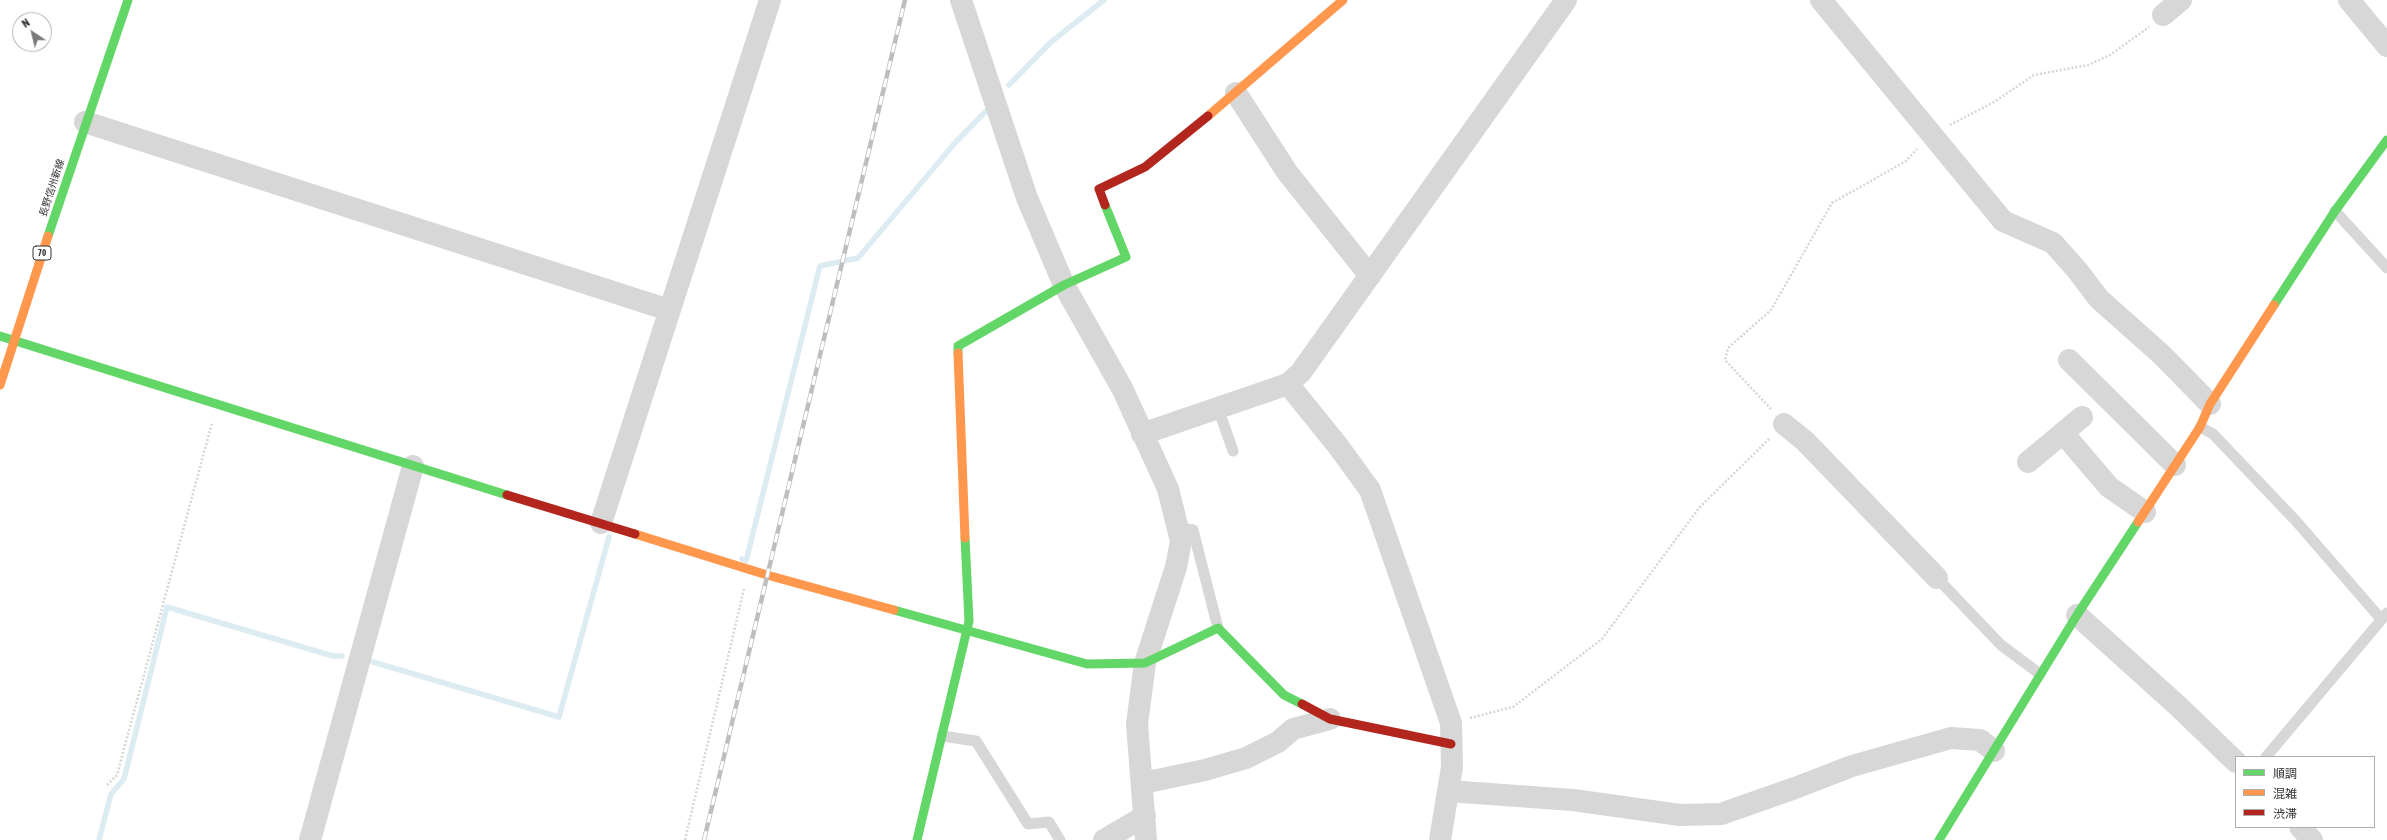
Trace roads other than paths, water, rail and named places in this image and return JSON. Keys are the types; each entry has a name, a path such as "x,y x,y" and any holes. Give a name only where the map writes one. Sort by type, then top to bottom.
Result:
{"street":[{"name":"長野信州新線","path":"0,385 85,122 128,0"},
{"path":"601,523 770,0"},
{"path":"961,0 1028,198 1064,285 1123,390 1168,489 1181,541 1176,567 1145,663 1137,724 1143,783 1146,840"},
{"path":"917,840 969,621 957,370 958,346 1064,285 1126,257 1099,190 1145,167 1236,93 1343,0"},
{"path":"1142,434 1288,384 1301,372 1566,0"},
{"path":"1821,0 1933,134 2003,221 2053,244 2077,270 2099,299 2162,355 2210,404"},
{"path":"2163,15 2181,0"},
{"path":"2349,0 2387,46"},
{"path":"1236,93 1287,172 1370,276"},
{"path":"85,122 669,310"},
{"path":"1939,840 2077,615 2200,428 2210,404 2335,211 2387,140"},
{"path":"0,336 14,339 217,405 413,466 749,569 967,632 1087,664 1145,663 1218,628 1284,695 1330,719 1451,733"},
{"path":"2069,360 2175,465"},
{"path":"1288,384 1338,446 1370,490 1451,733 1452,767 1440,840"},
{"path":"2028,462 2082,417"},
{"path":"1784,424 1805,441 1937,578"},
{"path":"2063,433 2109,487 2145,512"},
{"path":"310,840 413,466"},
{"path":"2077,615 2178,706 2235,761"},
{"path":"1143,783 1205,770 1246,758 1278,742 1293,729 1330,719"},
{"path":"1448,791 1573,800 1680,815 1720,814 1852,766 1951,738 1980,740 1994,751"},
{"path":"1104,840 1145,816"},
{"path":"2301,828 2312,840"}],"lane":[{"path":"2335,211 2387,268"},
{"path":"1218,408 1233,451"},
{"path":"2200,428 2213,434 2384,616 2267,756"},
{"path":"1177,527 1193,530 1218,628"},
{"path":"1937,578 2001,645 2040,674"},
{"path":"942,736 976,741 1028,824 1049,822 1060,840"}],"waterway":[{"path":"1009,85 1051,42 1104,0"},
{"path":"742,559 746,561 820,266 858,258 954,144 989,108"},
{"path":"373,662 559,717 609,537"},
{"path":"99,840 111,794 124,779 167,607 333,656 342,656"}],"railway":[{"path":"704,840 905,0"}]}
